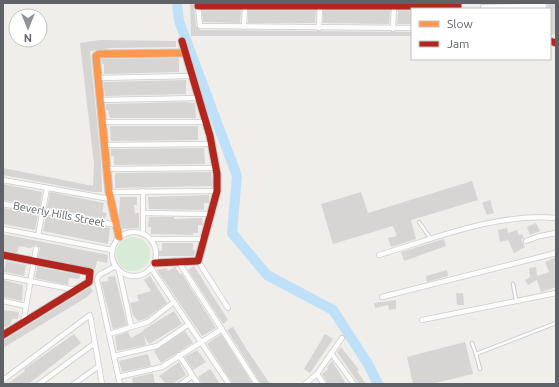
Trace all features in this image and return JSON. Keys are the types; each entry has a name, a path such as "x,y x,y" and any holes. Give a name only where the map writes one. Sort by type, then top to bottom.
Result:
{"street":[{"path":"411,28 200,26 198,4 458,6"},
{"path":"244,27 245,5"},
{"path":"319,28 320,5"},
{"path":"393,29 394,5"},
{"path":"483,8 522,8 544,6"},
{"path":"182,41 210,144 215,168 217,191 198,260 228,308"},
{"path":"119,237 109,196 95,60 96,56 99,54 185,53"},
{"path":"97,78 191,76"},
{"path":"99,100 198,98"},
{"path":"101,122 204,122"},
{"path":"104,145 210,144"},
{"path":"106,169 215,168"},
{"path":"3,180 47,188 109,196 143,191 217,191"},
{"path":"38,236 47,188"},
{"path":"143,191 143,233"},
{"name":"Beverly Hills Street","path":"3,204 116,225"},
{"path":"143,213 210,214"},
{"path":"379,255 495,221 540,217 556,218"},
{"path":"3,229 112,250"},
{"path":"120,384 97,280 99,275 117,268 132,276 146,273 153,265 156,250 151,239 143,233 130,232 119,237 112,250 117,268 132,326"},
{"path":"526,241 540,236 556,233"},
{"path":"151,239 204,239"},
{"path":"22,324 36,249"},
{"path":"382,297 556,253"},
{"path":"3,255 90,272 89,282 3,336"},
{"path":"153,265 178,261 198,260"},
{"path":"178,261 257,384"},
{"path":"153,265 174,302 229,384"},
{"path":"3,276 78,290"},
{"path":"422,320 556,293"},
{"path":"3,301 26,306"},
{"path":"109,334 148,322 174,302"},
{"path":"3,380 90,315 102,384"},
{"path":"114,356 157,346 189,324"},
{"path":"118,377 162,367 222,329"},
{"path":"305,384 317,374 342,338"},
{"path":"39,384 95,343"},
{"path":"331,353 354,384"},
{"path":"179,355 198,384"},
{"path":"74,384 99,366"},
{"path":"317,374 324,384"},
{"path":"181,384 192,376"}],"lane":[{"path":"419,222 431,239"},
{"path":"512,284 516,300"},
{"path":"476,354 556,322"},
{"path":"472,343 480,369"}],"green space":[{"path":"133,237 145,242 150,254 145,266 133,271 121,266 116,254 121,242"}],"building":[{"path":"190,3 194,3 196,26 200,30 411,32 411,36 191,36"},
{"path":"546,3 556,3 556,34 551,35 551,8 547,8 548,6"},
{"path":"202,11 241,11 240,23 203,22"},
{"path":"248,11 316,11 315,23 248,23"},
{"path":"323,11 390,11 389,24 323,23"},
{"path":"398,11 411,11 411,24 397,24"},
{"path":"100,40 176,41 176,47 111,48 90,51 101,161 102,192 93,192 3,175 3,168 93,186 94,164 80,43"},
{"path":"179,58 179,72 104,74 104,64 102,64 101,59"},
{"path":"186,80 186,94 105,96 103,82"},
{"path":"195,103 196,118 110,118 108,110 106,110 106,104"},
{"path":"110,126 198,126 198,140 111,141"},
{"path":"204,148 205,164 114,165 114,156 111,156 111,149"},
{"path":"211,172 212,186 115,188 115,173"},
{"path":"472,181 478,200 411,220 416,239 391,247 388,238 397,236 393,226 333,244 321,204 361,192 368,213"},
{"path":"3,184 42,192 40,207 3,200"},
{"path":"50,192 104,203 102,212 107,213 105,219 47,208"},
{"path":"209,195 209,203 204,203 204,210 149,209 148,197"},
{"path":"120,197 137,197 137,205 134,205 135,213 139,213 139,228 122,229 119,216"},
{"path":"490,200 494,213 487,215 482,203"},
{"path":"3,208 38,214 35,230 3,224"},
{"path":"46,216 110,228 108,244 43,231"},
{"path":"149,217 174,217 174,219 202,218 203,225 198,225 198,233 193,233 193,235 151,234 151,227 148,227"},
{"path":"536,223 540,231 530,235 527,227"},
{"path":"507,228 508,233 517,230 519,235 522,234 524,238 521,239 525,247 514,253 508,240 500,242 498,230"},
{"path":"3,234 108,255 107,263 97,261 95,269 38,257 40,248 36,245 30,248 19,246 17,253 3,250"},
{"path":"444,239 446,246 404,261 401,252"},
{"path":"162,243 193,243 193,250 195,250 194,256 158,256 158,251 162,251"},
{"path":"556,257 556,262 554,263 556,267 556,287 541,292 537,280 528,285 525,280 530,277 529,268 536,267 537,276 549,272 545,262"},
{"path":"6,261 26,265 24,276 4,272"},
{"path":"194,266 228,320 223,324 188,270"},
{"path":"37,267 80,275 79,279 69,278 68,285 35,278"},
{"path":"175,267 180,274 182,274 216,328 202,336 157,270 166,268 168,271"},
{"path":"447,270 448,276 427,282 426,276"},
{"path":"115,276 127,325 113,329 101,282 109,281 108,277"},
{"path":"150,276 167,303 145,319 138,321 133,315 130,303 139,301 137,295 151,291 144,280"},
{"path":"3,280 23,285 22,301 3,297"},
{"path":"90,287 93,291 87,297 3,348 3,341"},
{"path":"456,293 463,293 464,305 457,305"},
{"path":"396,300 396,309 389,310 388,305 375,308 374,303"},
{"path":"3,310 19,312 18,319 12,319 11,324 3,327"},
{"path":"174,311 182,324 149,344 144,336 146,345 117,351 115,336 128,332 131,338"},
{"path":"233,327 270,384 261,384 227,330"},
{"path":"185,331 193,343 161,363 154,351"},
{"path":"74,334 81,343 31,382 28,384 7,384 25,371 24,369"},
{"path":"221,334 253,384 233,384 207,344"},
{"path":"325,334 333,339 310,373 304,369"},
{"path":"465,342 473,374 431,384 413,384 407,357"},
{"path":"341,347 359,370 357,371 366,384 359,384 337,352"},
{"path":"197,350 206,362 193,370 185,357"},
{"path":"148,354 151,366 122,372 119,361"},
{"path":"332,361 346,384 328,384 322,374 328,369 327,367"},
{"path":"179,362 186,375 172,384 166,384 159,376"},
{"path":"210,369 220,384 202,384 198,377"},
{"path":"153,373 155,384 133,384 132,378"}],"waterway":[{"path":"177,3 179,21 237,176 232,233 267,275 333,310 368,364 378,384"}],"traffic: slow":[{"path":"119,237 109,192 96,56 99,54 185,53"}],"traffic: jam":[{"path":"198,6 458,6"},
{"path":"155,263 198,261 217,191 217,174 210,136 182,41"},
{"path":"551,41 556,43"},
{"path":"3,255 90,272 89,282 3,335"}]}
